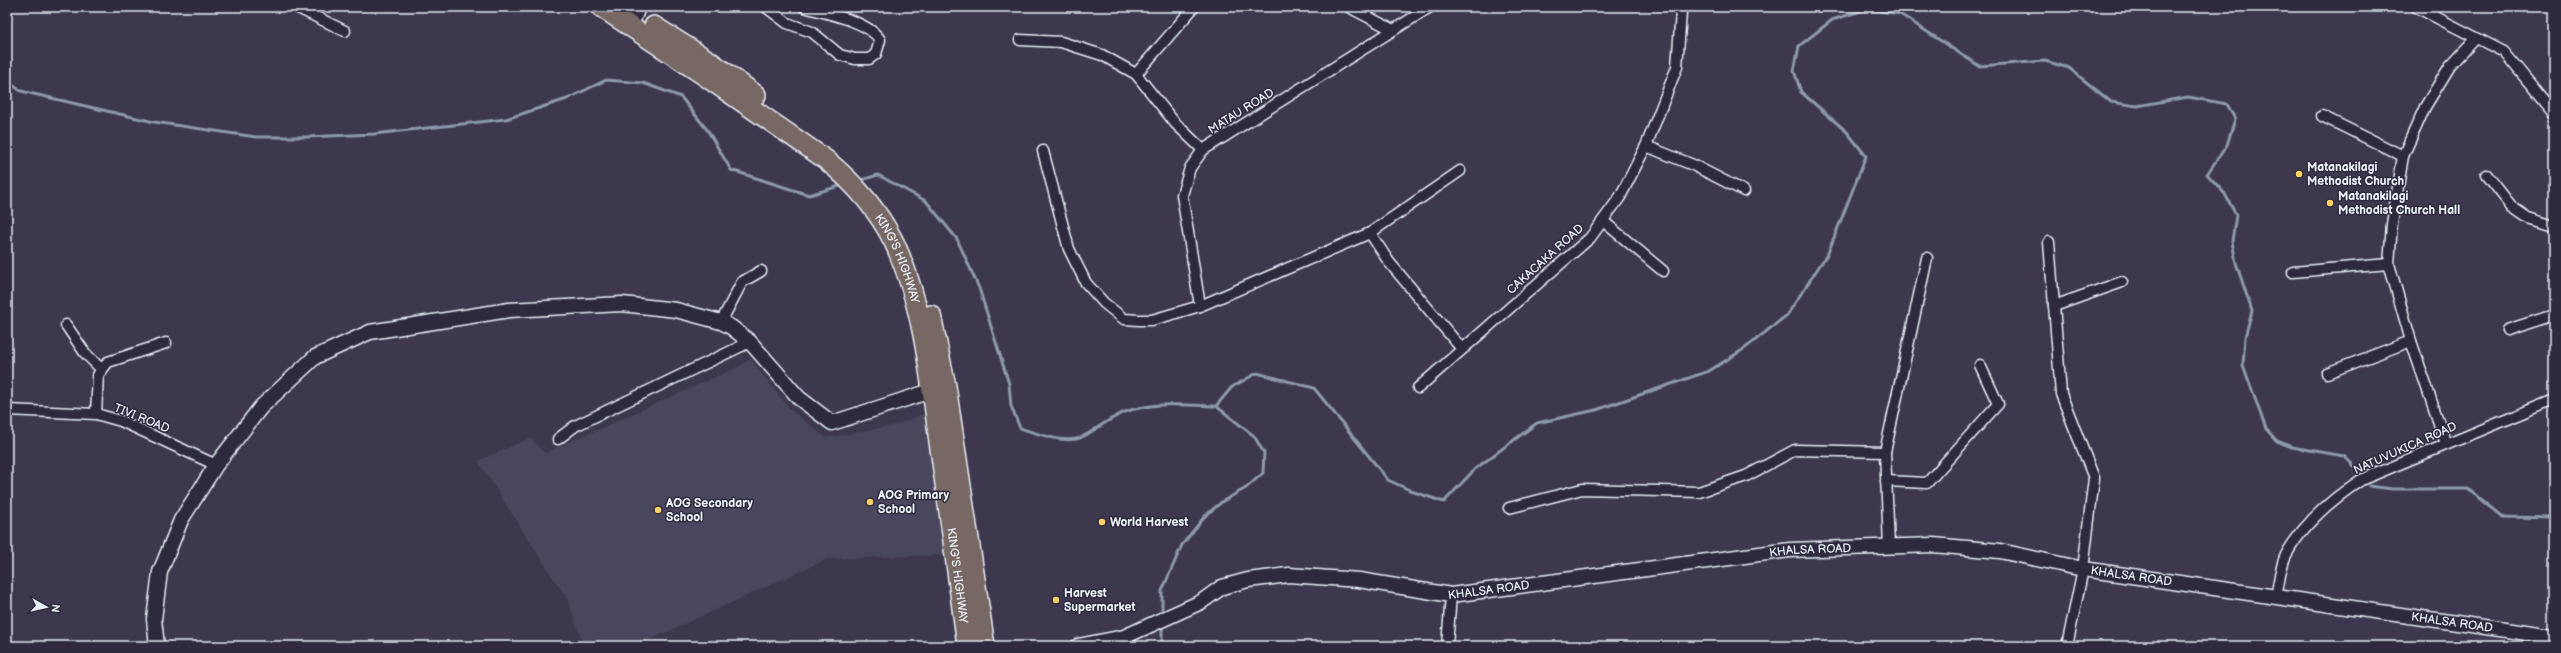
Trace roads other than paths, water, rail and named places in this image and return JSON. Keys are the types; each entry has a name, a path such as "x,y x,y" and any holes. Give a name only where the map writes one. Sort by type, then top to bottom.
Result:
{"highway":[{"name":"KING'S HIGHWAY","path":"601,7 632,14 708,60 848,170 862,186 905,268 939,388 985,646"},
{"name":"KING'S HIGHWAY","path":"939,388 967,646"}],"main road":[{"path":"157,646 154,619 160,572 182,520 216,465 261,407 315,357 370,332 501,311 622,304 676,310 721,322 750,342 800,398 832,423 939,388"},
{"name":"KHALSA ROAD","path":"1078,646 1124,637 1201,602 1222,587 1248,580 1289,575 1359,580 1451,595 1790,550 1889,546 1933,546 2000,551 2083,569 2554,638"}],"street":[{"path":"296,7 345,31"},
{"path":"766,7 787,22 812,32 840,54 855,59 869,59 876,54 880,40 877,34 852,21 804,7"},
{"path":"1136,74 1194,7"},
{"path":"1349,7 1393,30"},
{"name":"MATAU ROAD","path":"1200,306 1182,195 1190,168 1203,150 1430,7"},
{"name":"CAKACAKA ROAD","path":"1418,388 1590,238 1620,197 1646,146 1676,67 1681,12 1679,7"},
{"path":"2416,7 2504,52 2554,113"},
{"path":"2446,444 2411,341 2389,264 2392,224 2403,156 2424,106 2450,66 2476,38"},
{"path":"1020,40 1061,42 1102,55 1136,74 1175,123 1203,150"},
{"path":"2322,116 2403,156"},
{"path":"1646,146 1693,165 1744,192"},
{"path":"1043,151 1069,250 1086,283 1104,303 1124,319 1139,320 1152,320 1200,306 1370,233 1460,171"},
{"path":"2487,175 2512,207 2528,218 2554,226"},
{"path":"1603,221 1663,271"},
{"path":"1370,233 1389,262 1462,349"},
{"path":"2049,242 2061,394 2094,478 2083,569 2066,646"},
{"path":"1889,546 1885,452 1927,258"},
{"path":"2293,272 2389,264"},
{"path":"721,322 742,282 761,271"},
{"path":"2054,306 2122,282"},
{"path":"2507,330 2554,315"},
{"path":"66,325 85,353 102,370"},
{"path":"2327,373 2411,341"},
{"path":"558,439 576,426 750,342"},
{"path":"96,414 98,375 108,362 166,343"},
{"path":"1886,481 1927,483 1998,404 1980,365"},
{"name":"NATUVUKICA ROAD","path":"2276,597 2286,556 2309,524 2332,499 2361,480 2554,400"},
{"name":"TIVI ROAD","path":"7,410 96,414 122,422 216,465"},
{"path":"1509,508 1582,489 1699,492 1746,476 1795,450 1885,452"},
{"path":"1447,646 1451,595"}],"waterway":[{"path":"858,181 878,175 926,201 957,239 979,288 1009,384 1011,406 1020,428 1058,439 1066,440 1080,438 1117,415 1141,407 1173,405 1216,406 1232,387 1257,373 1314,388 1388,480 1414,492 1444,502 1475,469 1537,423 1596,410 1709,371 1744,349 1787,315 1828,253 1866,156 1847,132 1801,92 1794,71 1799,46 1832,20 1867,9 1900,14 1979,66 2045,61 2069,68 2111,102 2137,106 2188,97 2227,104 2235,119 2227,145 2207,174 2225,194 2236,215 2232,241 2236,263 2252,311 2245,337 2243,365 2266,429 2277,441 2292,447 2344,456 2354,466"},
{"path":"7,81 21,91 154,122 256,137 307,137 374,134 506,119 567,99 606,80 643,83 681,97 708,131 731,170 809,195 843,185"},
{"path":"1162,616 1162,591 1182,545 1205,516 1223,501 1246,488 1263,473 1264,453 1254,436 1216,406"},
{"path":"2369,486 2392,489 2468,489 2502,517 2554,518"},
{"path":"1162,624 1162,646"}],"place":[{"name":"Matanakilagi Methodist Church","path":"2299,174"},
{"name":"Matanakilagi Methodist Church Hall","path":"2330,203"},
{"name":"AOG Primary School","path":"870,502"},
{"name":"AOG Secondary School","path":"658,510"},
{"name":"World Harvest","path":"1102,522"},
{"name":"Harvest Supermarket","path":"1056,600"}]}
